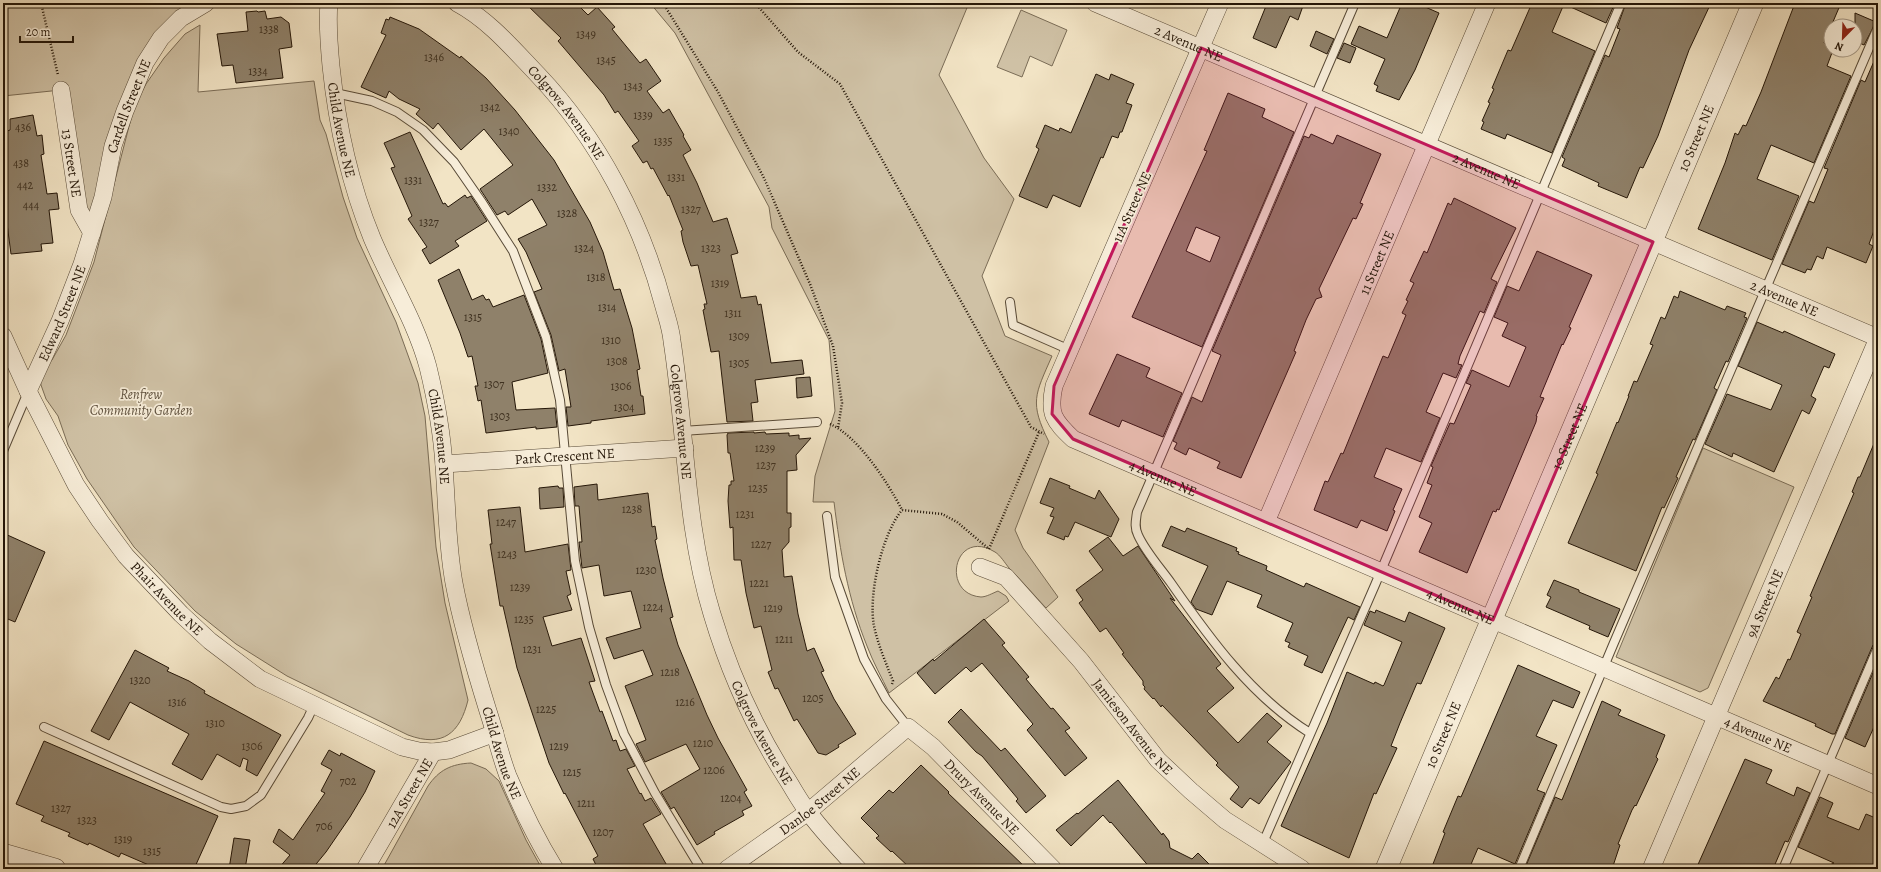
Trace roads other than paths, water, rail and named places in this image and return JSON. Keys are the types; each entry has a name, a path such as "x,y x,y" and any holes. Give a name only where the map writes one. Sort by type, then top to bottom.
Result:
{"street":[{"name":"Cardell Street NE","path":"92,233 103,197 113,146 125,111 145,63 161,38 181,18 206,3"},
{"name":"Child Avenue NE","path":"329,3 328,40 335,92 341,130 359,203 372,237 415,331 427,365 439,415 444,464 446,514 454,583 476,673 508,774 521,804 555,869"},
{"name":"Colgrove Avenue NE","path":"457,3 470,10 495,31 557,95 604,163 642,238 659,287 672,338 697,552 711,613 740,691 763,741 808,812 858,869"},
{"name":"2 Avenue NE","path":"1095,3 1878,338"},
{"name":"11A Street NE","path":"1052,414 1051,402 1054,386 1220,3"},
{"name":"11 Street NE","path":"1266,522 1487,3"},
{"name":"10 Street NE","path":"1386,869 1493,620 1753,3"},
{"name":"13 Street NE","path":"61,90 79,210 92,233"},
{"name":"Edward Street NE","path":"28,391 60,322 92,233"},
{"name":"Phair Avenue NE","path":"3,336 28,391 76,484 100,521 131,562 181,614 210,641 260,679 402,746 419,751 433,752"},
{"name":"9A Street NE","path":"1651,869 1878,338"},
{"name":"4 Avenue NE","path":"1052,414 1056,423 1074,440 1878,786"},
{"name":"Park Crescent NE","path":"444,464 685,448"},
{"name":"Jamieson Avenue NE","path":"980,567 1006,578 1011,583 1081,661 1158,760 1190,791 1225,820 1262,845 1302,869"},
{"name":"Danloe Street NE","path":"727,869 808,812 908,728"},
{"name":"Drury Avenue NE","path":"908,728 933,747 1053,869"},
{"name":"12A Street NE","path":"365,869 433,752 448,750 495,733"},
{"path":"3,854 55,869"}],"lane":[{"path":"1310,733 1292,722 1237,671 1200,625 1138,535 1135,524 1137,512 1355,3"},
{"path":"1262,845 1380,572 1621,3"},
{"path":"1519,869 1878,27"},
{"path":"335,92 372,101 396,112 423,130 454,162 498,226 513,251 546,337 560,400 575,561 589,627 606,685 624,734 655,793 701,869"},
{"path":"1010,302 1013,325 1070,350"},
{"path":"3,451 28,391"},
{"path":"682,431 817,422"},
{"path":"827,516 835,577 864,659 886,699 908,728"},
{"path":"1783,869 1878,647"},
{"path":"44,727 221,807 231,809 246,806 261,794 308,718 314,705"}],"park label":[{"name":"Renfrew Community Garden","path":"141,402"}]}
